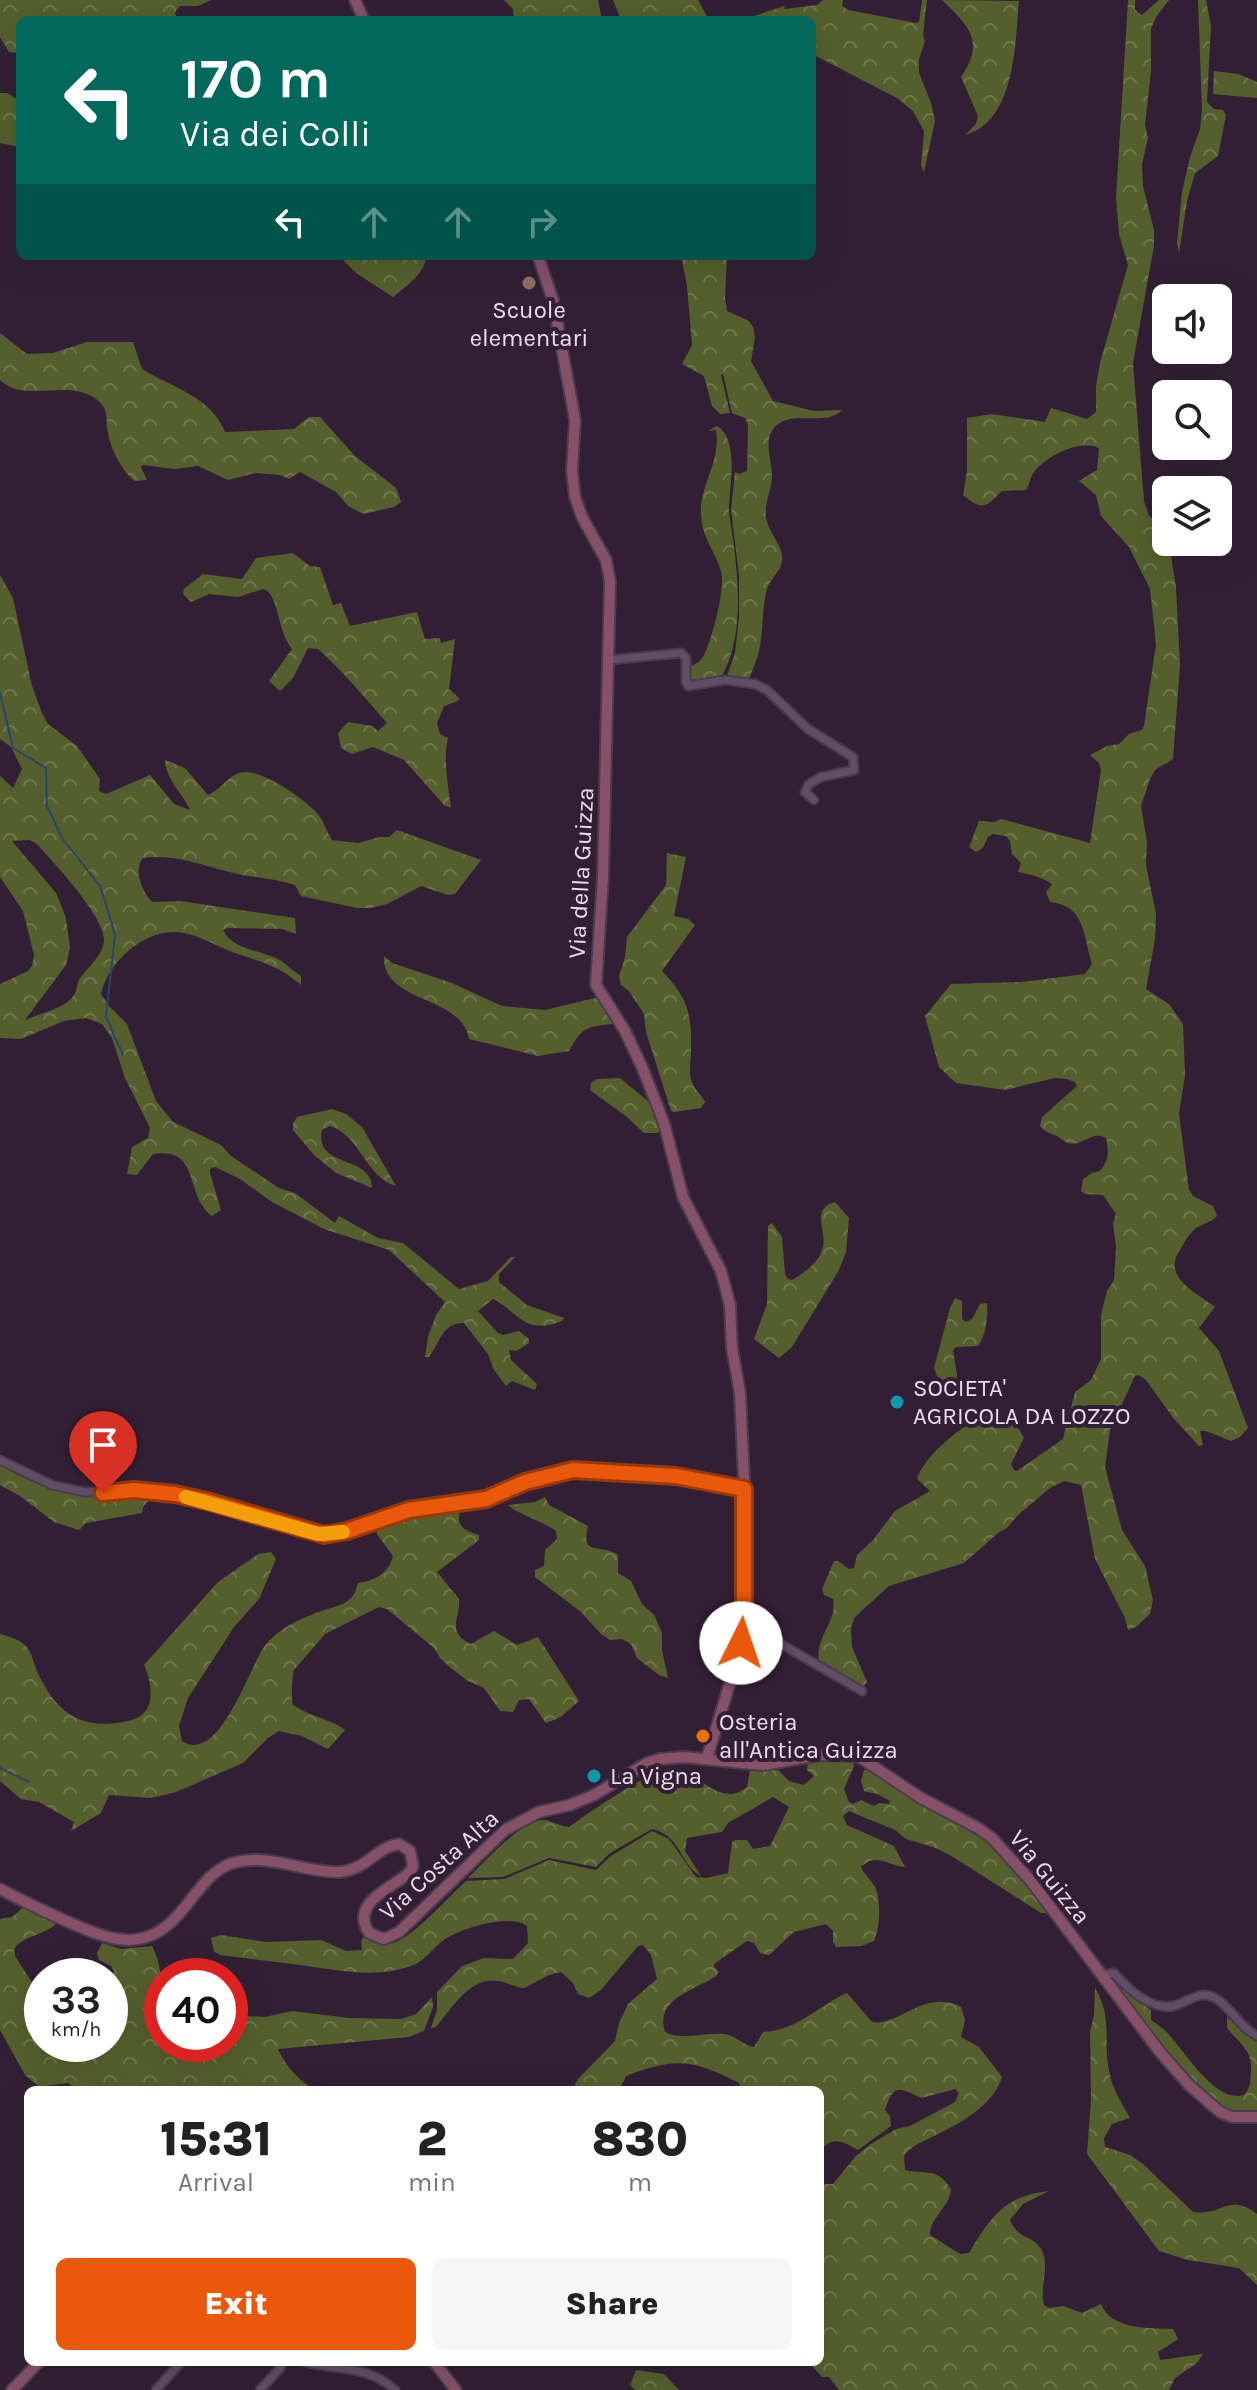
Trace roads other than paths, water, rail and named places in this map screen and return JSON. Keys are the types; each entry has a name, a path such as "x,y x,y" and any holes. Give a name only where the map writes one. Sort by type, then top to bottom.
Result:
{"main road":[{"name":"Via della Guizza","path":"539,260 553,300 575,420 572,471 575,497 609,570 611,619 603,876 596,985 625,1031 642,1067 664,1123 683,1197 716,1260 727,1291 740,1393 744,1612 737,1660 707,1758"},
{"name":"Via Guizza","path":"707,1758 763,1765 820,1755 858,1756 921,1798 978,1828 992,1838 1030,1880 1160,2052 1211,2106 1232,2117 1257,2117"},
{"name":"Via Costa Alta","path":"0,1889 101,1936 131,1941 147,1937 167,1926 212,1876 228,1865 253,1861 344,1871 360,1867 383,1849 399,1844 410,1851 411,1871 370,1901 364,1919 369,1933 376,1937 392,1937 505,1830 539,1812 582,1801 647,1763 671,1757 707,1758"},
{"path":"12,2390 35,2366"},
{"path":"437,2366 456,2390"}],"street":[{"path":"609,660 681,653 686,658 688,686 725,680 755,684 767,690 808,729 853,757 854,770 821,777 809,784 805,792 814,800"},
{"path":"0,1460 52,1485 94,1493 134,1490 175,1494 324,1535 347,1531 409,1510 486,1499 533,1479 573,1470 676,1476 744,1489"},
{"path":"744,1612 781,1644 862,1691"},
{"path":"1100,1975 1114,1973 1128,1989 1160,2005 1173,2006 1200,1995 1214,1997 1257,2036"},
{"path":"156,2390 177,2366"},
{"path":"332,2366 376,2375 395,2390"},
{"path":"260,2390 281,2367"}],"waterway":[{"path":"0,693 13,748 46,768 47,806 62,838 100,886 115,935 106,1017 123,1055"},
{"path":"0,1768 29,1782"}],"place":[{"name":"Scuole elementari","path":"529,283"},
{"name":"SOCIETA' AGRICOLA DA LOZZO","path":"897,1402"},
{"name":"Osteria all'Antica Guizza","path":"703,1736"},
{"name":"La Vigna","path":"594,1776"}]}
